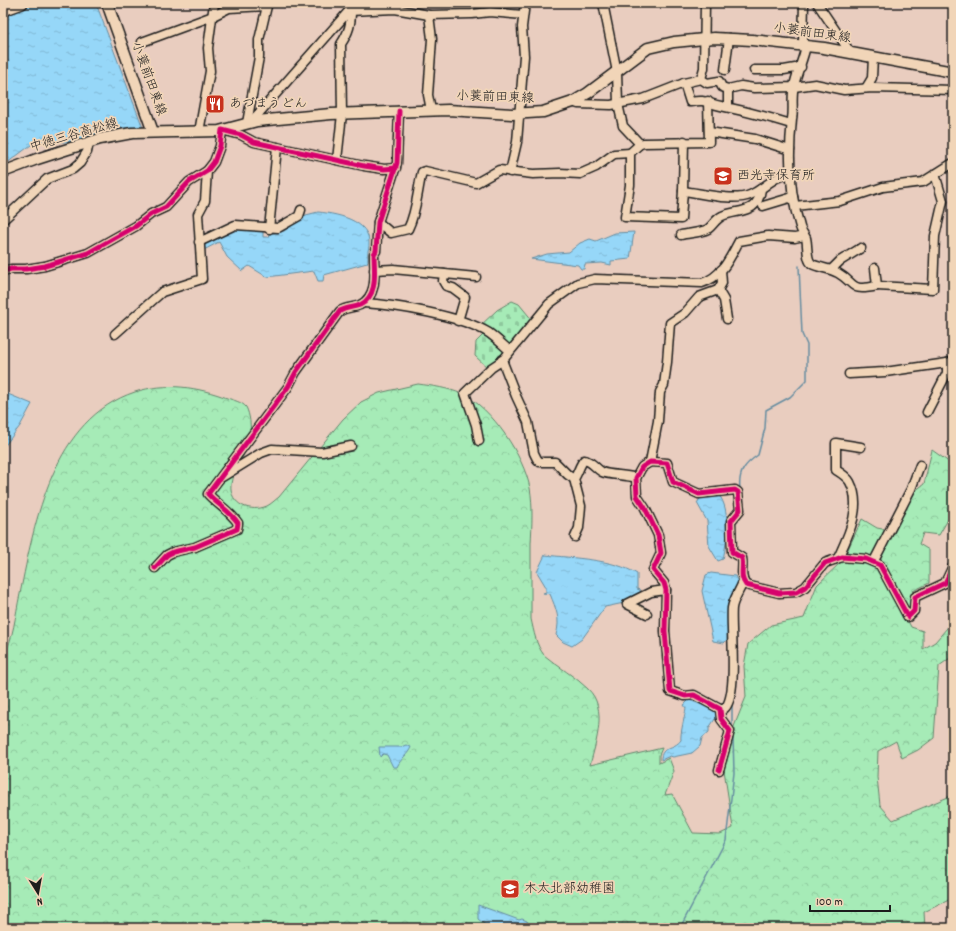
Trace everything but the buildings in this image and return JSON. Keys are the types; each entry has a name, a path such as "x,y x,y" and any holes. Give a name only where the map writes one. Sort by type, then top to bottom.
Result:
{"highway":[{"path":"3,5 9,3"},
{"path":"3,10 22,3"}],"main road":[{"name":"小蓑前田東線","path":"107,3 153,132 199,132 222,130 249,122 399,111 431,110 519,114 543,112 573,102 588,93 648,48 674,42 705,39 729,38 805,46 850,52 953,72"},
{"name":"中徳三谷高松線","path":"3,172 37,159 89,143 132,133 153,132"}],"street":[{"path":"199,132 210,71 208,48 214,3"},
{"path":"249,122 356,3"},
{"path":"510,172 517,142 524,56 523,15 525,3"},
{"path":"603,3 617,72 618,104 622,126 640,144"},
{"path":"701,78 704,68 705,3"},
{"path":"804,3 805,46 801,66 794,87 791,124 790,174 800,229 804,236 811,263 832,269 847,278 851,285 858,289 876,286 933,289 935,236 943,201 937,177"},
{"path":"817,3 850,52"},
{"path":"142,42 213,16 229,8 268,5 259,40 259,57 249,122"},
{"path":"350,11 395,9 429,15 490,12 523,15"},
{"path":"337,160 342,114 341,44 346,37 350,26 350,11"},
{"path":"429,15 432,39 428,95 431,110"},
{"path":"725,70 729,38"},
{"path":"866,88 872,78 873,57"},
{"path":"754,70 784,70 801,66"},
{"path":"573,102 578,104 618,104 628,100 643,99 701,78"},
{"path":"701,78 707,83 720,81 722,87 728,89 741,86 754,88 794,87 815,84 844,90 866,88 953,90"},
{"path":"684,83 690,102 705,100 728,108 760,114 791,124"},
{"path":"728,89 728,108"},
{"path":"378,222 391,233 402,232 408,229 415,216 418,188 422,172 425,171 476,183 499,170 533,174 580,174 596,167 614,154 630,152 640,144 684,141 709,142 708,102"},
{"path":"364,303 374,286 374,254 376,250 378,222 396,168 399,111"},
{"path":"3,271 11,268 26,269 58,263 99,248 136,226 151,214 166,207 190,182 208,171 214,162 220,146 222,130 241,135 254,142 384,169 396,168"},
{"path":"709,132 755,139 790,150"},
{"path":"630,152 630,185 625,217 680,219 683,191 684,141"},
{"path":"3,220 47,179 73,169 80,163 87,152 89,143"},
{"path":"269,229 277,147"},
{"path":"795,206 840,201 883,187 923,182 937,177 953,163"},
{"path":"115,334 162,292 202,279 198,214 205,201 208,171"},
{"path":"683,191 739,198 748,196 761,189 777,177 790,174"},
{"path":"681,235 704,231 722,216 741,213 748,209 757,201 761,189"},
{"path":"763,206 793,197"},
{"path":"199,242 235,224 245,224 269,229 278,228 299,216 300,210"},
{"path":"479,441 476,425 465,393 491,368 502,360 549,304 578,283 595,279 702,283 715,277 739,241 768,236 795,238 804,236"},
{"path":"832,269 840,261 861,248"},
{"path":"875,268 876,286"},
{"path":"374,270 393,270 476,277"},
{"path":"721,270 719,288 724,300 727,319"},
{"path":"444,274 443,281 446,286 453,288 465,297 458,321"},
{"path":"650,462 658,421 660,392 664,385 670,323 685,313 699,297 719,288"},
{"path":"155,568 167,555 173,552 195,547 237,529 238,523 234,517 218,505 208,494 288,387 296,372 340,311 346,307 357,306 364,303 386,304 458,321 489,333 510,351"},
{"path":"502,360 528,422 534,453 537,459 540,462 554,462 574,479 581,506 579,528 575,537"},
{"path":"849,374 885,372 950,362 947,373 927,412"},
{"path":"838,558 851,529 854,516 854,499 850,481 836,470 836,443 861,447"},
{"path":"217,481 261,453 272,449 322,452 351,446"},
{"path":"574,479 584,460 588,460 606,474 624,474 636,478"},
{"path":"650,462 668,463 673,482 700,494 735,490 738,492 740,510 731,521 731,546 732,552 742,558 743,564 742,578 732,607 733,657 730,702 724,709 720,709 694,695 685,696 670,691 666,631 666,590 664,583 653,570 661,553 658,535 645,508 637,496 636,478 642,468 650,462"},
{"path":"874,561 911,490 920,465"},
{"path":"742,578 746,585 779,593 796,592 805,587 825,563 838,558 855,557 874,561 880,565 908,617 914,611 915,597 945,583 952,571"},
{"path":"646,614 627,604 652,592 666,590"},
{"path":"719,770 730,731 721,719 720,709"}],"green space":[{"path":"512,301 519,304 533,321 510,348 488,368 475,356 476,342 488,330 480,326 497,310"},
{"path":"418,384 451,390 473,400 495,421 514,448 521,462 527,476 532,501 531,619 533,629 537,643 544,655 583,684 594,697 598,706 599,726 590,765 662,748 659,755 659,763 669,758 674,771 665,795 672,794 693,833 720,834 733,828 724,770 731,734 746,697 744,666 748,644 771,625 804,618 817,585 843,560 862,519 877,528 893,531 911,494 924,484 932,450 953,465 953,511 939,535 923,533 919,544 929,550 929,583 913,591 912,609 907,619 911,627 923,631 923,649 935,642 953,621 953,656 939,666 934,738 918,750 902,758 896,741 878,751 877,777 880,805 893,820 953,795 953,898 924,912 925,928 3,928 3,658 12,634 26,565 41,505 52,475 67,448 85,425 107,405 135,392 158,387 182,387 216,394 240,402 246,407 250,424 249,441 234,473 231,491 237,502 242,506 248,508 261,508 279,497 343,419 361,402 379,393"}],"water":[{"path":"36,3 93,3 97,6 143,128 121,128 67,142 42,141 31,145 3,166 3,14"},
{"path":"318,212 346,218 361,226 367,233 369,241 367,263 324,275 323,281 318,281 314,271 267,277 249,266 242,271 227,257 219,242 202,251 201,247 205,241 235,226 263,231 263,237 269,237 270,234 284,231 306,215"},
{"path":"634,232 630,259 611,261 611,265 602,263 585,264 584,269 581,269 578,265 531,259 547,254 569,252 580,243 590,239 596,241 615,233"},
{"path":"3,392 32,404 20,426 3,448"},
{"path":"719,495 723,501 727,517 727,526 723,559 718,561 709,546 707,521 697,503 701,497"},
{"path":"545,555 605,562 628,569 637,574 637,589 640,590 641,593 624,603 605,607 582,639 572,646 563,642 556,635 558,619 556,609 550,594 543,593 546,592 546,587 537,572"},
{"path":"711,573 735,576 739,584 729,606 727,640 724,643 713,641 702,591 706,575"},
{"path":"689,700 715,711 717,720 715,719 709,728 709,732 702,738 700,746 692,753 673,757 670,756 661,760 665,750 681,740 686,708 684,705"},
{"path":"406,745 411,747 397,767 393,767 387,755 383,754 380,757 379,747 401,747"},
{"path":"478,905 519,920 522,919 527,921 529,926 528,928 489,928 478,919"}],"waterway":[{"path":"141,3 144,5 152,3"},
{"path":"740,489 740,478 743,469 758,455 765,428 766,410 790,397 807,380 807,345 802,334 799,266"},
{"path":"732,704 732,728"},
{"path":"680,928 726,840 734,773 733,736"}],"cycle path":[{"path":"155,568 167,555 173,552 195,547 237,529 238,523 235,519 208,494 288,387 296,372 340,311 360,305 366,301 370,295 373,289 375,275 374,254 376,251 378,222 397,163 399,111"},
{"path":"3,271 45,266 88,253 136,226 151,214 166,207 189,182 207,171 214,162 220,146 222,130 241,135 254,142 364,166 384,169 396,168"},
{"path":"719,770 730,731 721,719 720,709 694,695 685,696 670,691 665,631 666,590 664,583 653,570 661,553 658,535 645,508 637,496 636,478 642,467 650,462 667,463 673,482 699,494 735,490 738,492 740,510 731,521 732,552 742,558 742,575 746,585 779,593 796,592 805,587 825,563 842,557 866,559 880,565 908,617 914,611 915,597 945,583 953,566"}],"place":[{"name":"あづまうどん","path":"215,104"},
{"name":"西光寺保育所","path":"723,176"},
{"name":"木太北部幼稚園","path":"510,889"}]}
